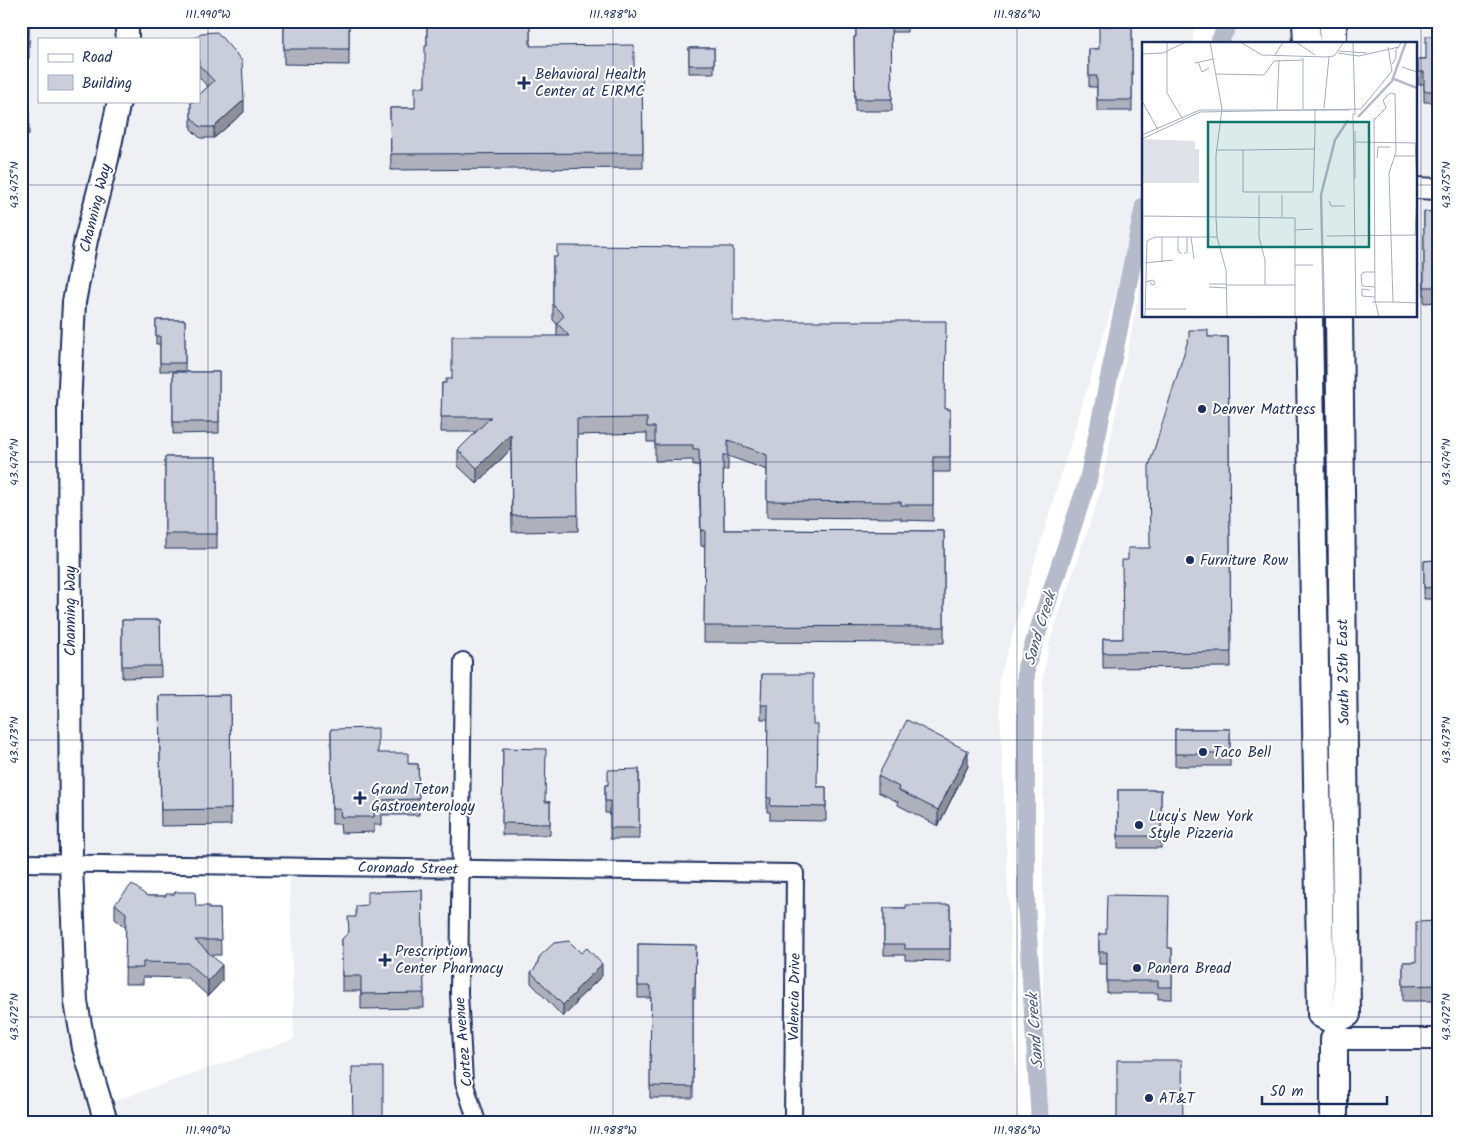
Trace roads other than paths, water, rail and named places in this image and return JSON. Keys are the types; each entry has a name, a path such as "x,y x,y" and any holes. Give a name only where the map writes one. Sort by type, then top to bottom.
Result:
{"main road":[{"path":"127,21 127,38"},
{"path":"1306,21 1306,42"},
{"path":"1333,21 1333,42"},
{"name":"Channing Way","path":"106,1122 84,1048 76,1002 71,864 69,407 74,308 86,240 107,159 119,102"},
{"name":"South 25th East","path":"1309,318 1316,623 1321,1014 1334,1030 1347,1014 1337,319"},
{"path":"1316,623 1342,623"},
{"path":"1334,1030 1334,1122"}],"street":[{"path":"1418,188 1439,189"},
{"name":"Cortez Avenue","path":"463,661 459,993 464,1082 477,1122"},
{"name":"Coronado Street","path":"21,864 795,873"},
{"name":"Valencia Drive","path":"793,1122 795,873"},
{"path":"1334,1030 1439,1039"}],"waterway":[{"name":"Sand Creek","path":"1219,42 1230,21"},
{"name":"Sand Creek","path":"1040,1122 1026,903 1026,667 1088,480 1142,216"}],"place":[{"name":"Behavioral Health Center at EIRMC","path":"524,83"},
{"name":"Denver Mattress","path":"1202,409"},
{"name":"Furniture Row","path":"1190,560"},
{"name":"Taco Bell","path":"1203,752"},
{"name":"Grand Teton Gastroenterology","path":"360,798"},
{"name":"Lucy's New York Style Pizzeria","path":"1139,825"},
{"name":"Prescription Center Pharmacy","path":"385,960"},
{"name":"Panera Bread","path":"1137,968"},
{"name":"AT&T","path":"1149,1098"}]}
